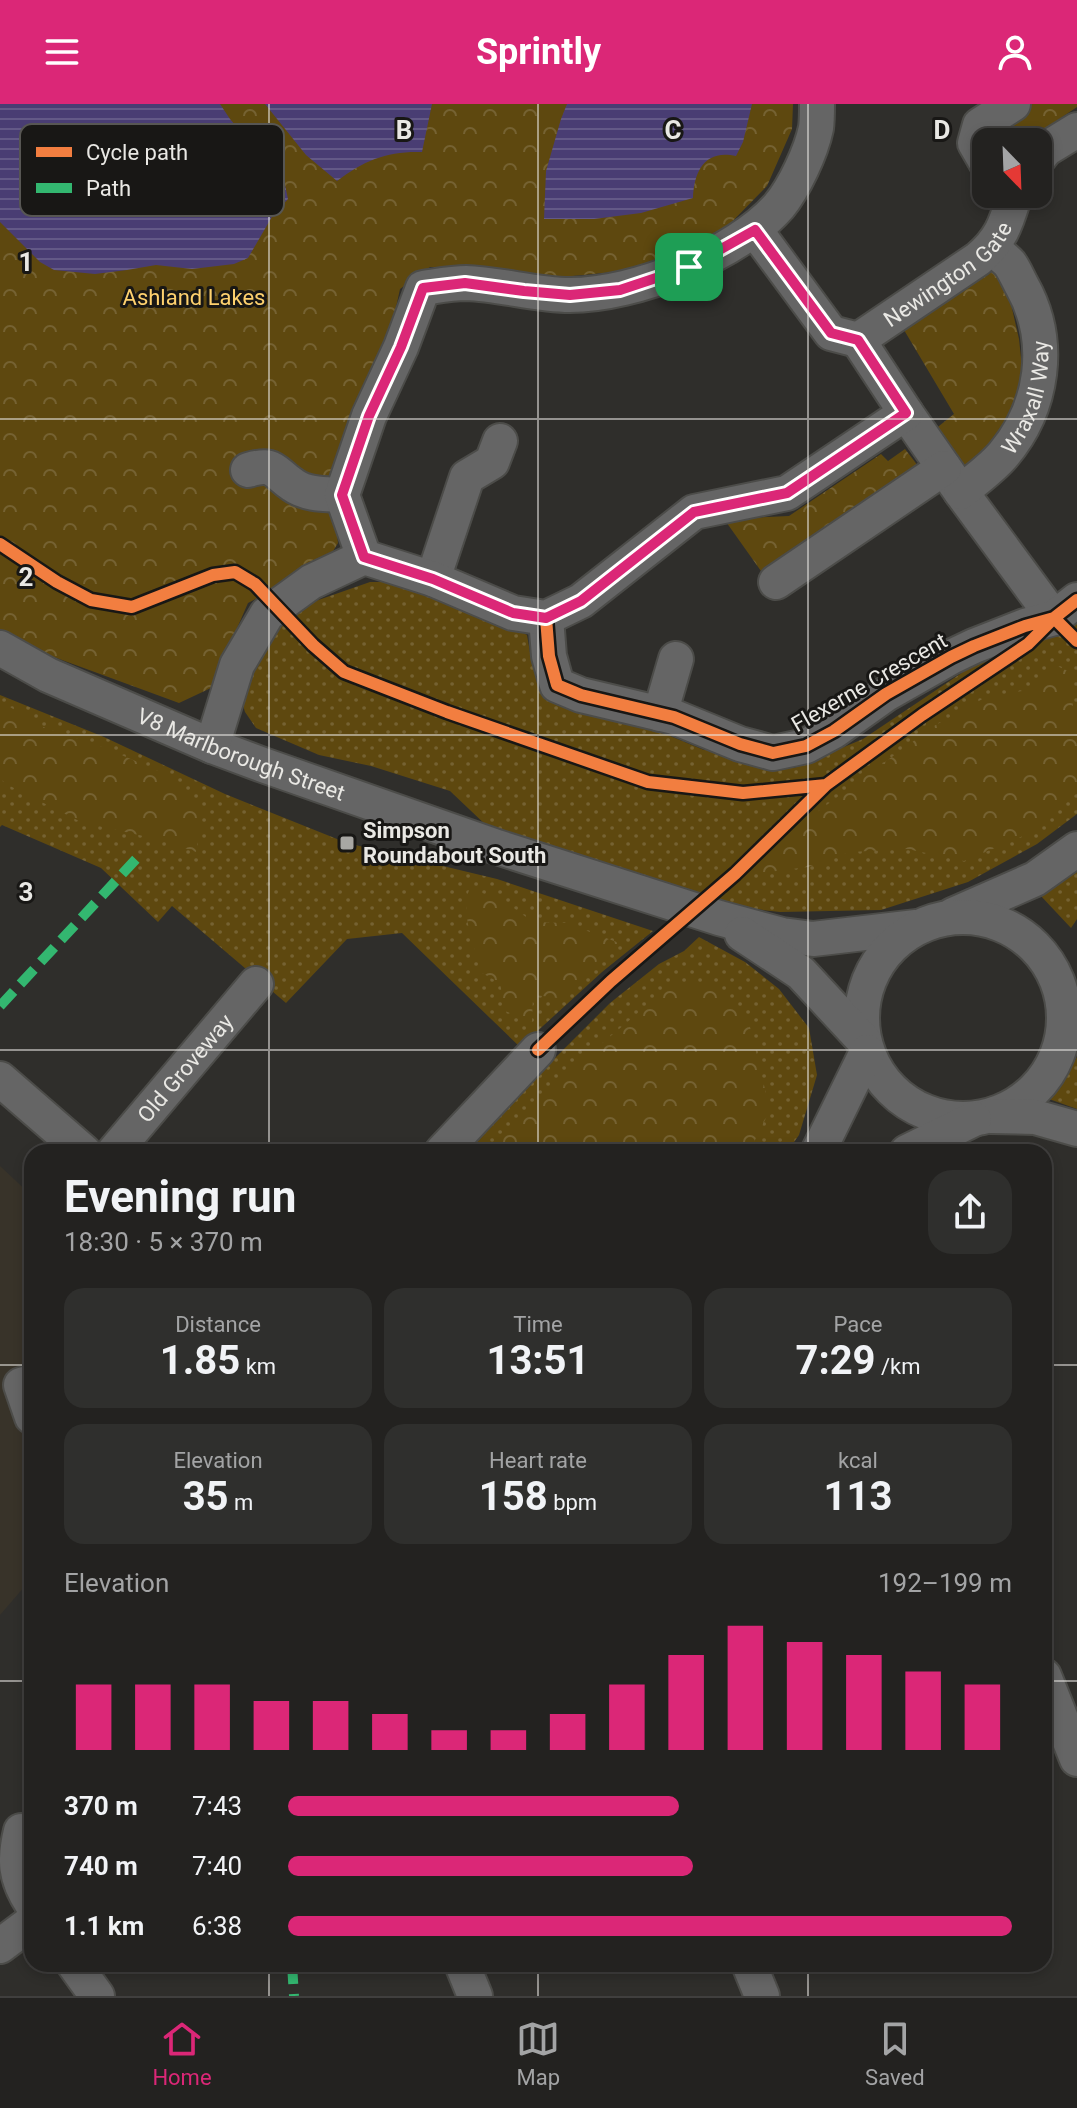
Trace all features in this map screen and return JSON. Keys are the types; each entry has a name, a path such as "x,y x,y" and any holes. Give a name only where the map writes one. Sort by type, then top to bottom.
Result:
{"street":[{"path":"364,557 342,495 369,416 401,347 423,288 465,283 570,295 620,290 689,267 755,230 781,204 803,166 816,128 817,104"},
{"path":"979,128 1013,104"},
{"path":"1052,145 1077,130"},
{"name":"Newington Gate","path":"906,413 858,340 991,248 1004,231 1011,208"},
{"path":"755,230 831,333 858,340"},
{"name":"Wraxall Way","path":"776,582 952,480 981,476 1003,454 1023,424 1037,391 1041,363 1039,334 1028,298 1009,264 991,248"},
{"path":"212,746 237,665 267,614 311,582 364,557 433,579 513,613 546,618 581,601 694,512 787,493 906,413 952,480 1065,609"},
{"path":"433,579 467,477 492,462 500,441"},
{"path":"248,470 260,467 276,469 293,485 314,493 342,495"},
{"name":"Flexerne Crescent","path":"546,618 549,656 557,685 581,695 674,717 740,744 773,753 806,746 834,731 886,694 951,657 1065,609"},
{"name":"V8 Marlborough Street","path":"0,648 48,675 212,746 497,847 719,918 782,935 813,939 931,923"},
{"path":"660,714 676,659"},
{"path":"1077,849 1035,879 931,923 894,943 877,964 865,988 861,1014 865,1046 883,1081 908,1104 940,1117 1035,1117 1077,1129"},
{"path":"931,923 971,917 996,922 1020,933 1039,950 1054,971 1068,1005"},
{"name":"V8 Marlborough Street","path":"719,918 801,973 865,1046"},
{"path":"924,1144 981,1118 1012,1108 1032,1093 1048,1074 1059,1052 1077,961"},
{"name":"Old Groveway","path":"121,1144 256,984"},
{"path":"822,1144 865,1046"},
{"path":"450,1144 538,1050"},
{"path":"0,1079 75,1144"},
{"path":"1052,1696 1077,1759"},
{"path":"0,1946 23,1904 16,1869 18,1835"},
{"path":"80,1972 97,1996"},
{"path":"97,1996 98,1972"},
{"path":"465,1972 475,1996"},
{"path":"752,1972 762,1996"}],"shaded area":[{"path":"0,104 220,104 234,124 20,124 20,216 272,216 248,258 234,264 192,269 156,265 95,274 54,270 40,262 0,222"},
{"path":"265,104 432,104 422,152 377,158 337,181 306,155"},
{"path":"567,104 752,104 743,142 736,156 716,156 703,164 696,179 693,198 641,213 594,219 544,219 546,171"},
{"path":"284,184 285,185 288,199 284,203"},
{"path":"0,1166 24,1188 24,1587 0,1615"}],"green space":[{"name":"Ashland Lakes","path":"0,104 793,104 792,129 767,186 722,232 645,269 562,277 430,267 400,289 388,344 330,478 338,543 327,561 248,603 211,688 179,703 32,649 0,630"},
{"path":"1032,104 1077,104 1046,128 996,128"},
{"path":"995,270 1011,304 1019,339 1022,367 1020,390 1012,416 996,445 963,467 934,430 954,414 904,330"},
{"path":"905,449 925,475 768,581 724,519 789,516 881,454 888,461"},
{"path":"370,582 387,582 505,623 527,635 532,664 545,687 651,720 663,733 704,750 723,745 763,764 794,768 863,739 987,656 1000,668 1077,617 1077,814 1037,844 968,882 881,910 780,912 729,906 489,828 450,791 371,766 319,755 256,728 245,712 240,695 267,630 304,605"},
{"path":"1053,664 1072,673 1073,710 1077,714 1077,793 1035,831 964,861 907,849 850,852 808,867 753,874 813,815 934,726 986,697 1028,690"},
{"path":"0,695 104,737 225,794 347,843 497,879 653,931 602,972 520,1047 402,933 347,939 286,1003 172,906 158,922 101,868 2,825 0,827"},
{"path":"0,701 43,727 103,747 163,773 204,809 196,852 161,840 81,822 0,779"},
{"path":"1077,868 1077,919 1071,928 1040,895"},
{"path":"470,888 508,904 533,922 566,923 622,944 601,957 562,998 533,995 532,1022 505,1011 500,983 482,973 467,918"},
{"path":"699,937 745,962 779,989 809,1028 817,1075 799,1135 793,1144 474,1144 610,1003 659,964 684,951"},
{"path":"675,982 719,986 750,1027 770,1110 753,1144 498,1144 522,1115"},
{"path":"1077,1057 1077,1109 1049,1099"}],"marked path":[{"path":"0,1006 137,858"},
{"path":"292,1972 294,1996"}],"cycle path":[{"path":"0,544 57,582 91,600 132,607 213,575 235,572 255,584 313,645 344,672 447,712 648,782 743,793 826,785"},
{"path":"546,618 549,656 557,685 581,695 674,717 740,744 773,753 806,746 834,731 886,694 951,657 1025,626 1054,618 1077,600"},
{"path":"538,1050 611,981 735,874 826,785 922,715 1028,644 1054,618 1077,641"}],"place":[{"name":"Simpson Roundabout South","path":"347,843"}],"route":[{"path":"755,230 831,333 858,340 906,413 787,493 694,512 581,601 546,618 513,613 433,579 364,557 342,495 369,416 401,347 423,288 465,283 570,295 620,290 689,267 755,230"}]}
